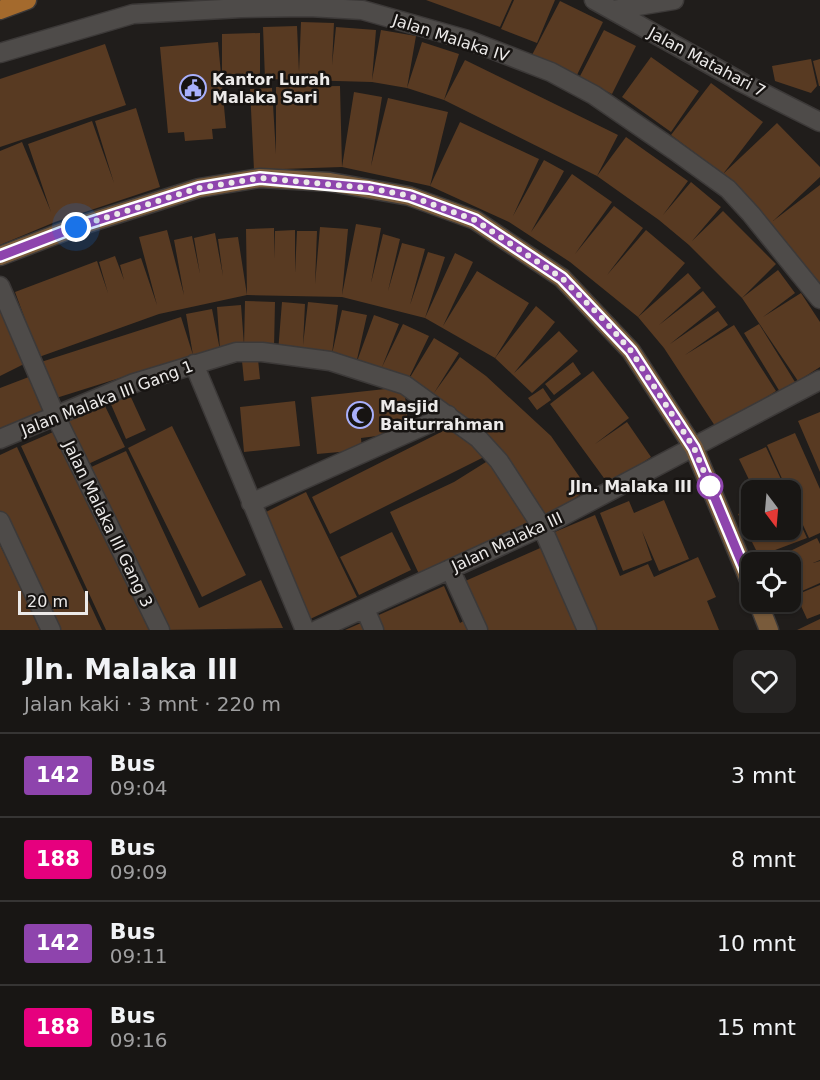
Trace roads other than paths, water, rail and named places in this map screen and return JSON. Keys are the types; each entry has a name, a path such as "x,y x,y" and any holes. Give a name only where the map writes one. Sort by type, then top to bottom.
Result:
{"main road":[{"path":"0,10 27,0"}],"street":[{"name":"Jalan Matahari 7","path":"594,0 743,83 820,122"},
{"path":"614,10 674,0"},
{"name":"Jalan Malaka IV","path":"0,53 133,14 242,8 309,7 362,10 468,40 551,72 594,95 674,150 735,197 820,299"},
{"path":"0,256 76,227 225,182 260,178 330,182 410,196 475,220 562,278 631,351 694,448 741,561"},
{"name":"Jalan Malaka III Gang 3","path":"0,286 56,417 160,630"},
{"name":"Jalan Malaka III Gang 1","path":"0,439 134,383 236,352 262,352 330,361 405,385 448,415 489,450 542,527 587,630"},
{"path":"194,364 305,630"},
{"path":"694,448 820,380"},
{"path":"251,503 448,415"},
{"name":"Jalan Malaka III","path":"317,630 542,527 694,448"},
{"path":"0,521 51,630"},
{"path":"450,569 478,630"},
{"path":"364,609 374,630"},
{"path":"762,612 770,630"}],"place":[{"name":"Kantor Lurah Malaka Sari","path":"193,88"},
{"name":"Masjid Baiturrahman","path":"360,415"},
{"name":"Jln. Malaka III","path":"710,486"}]}
